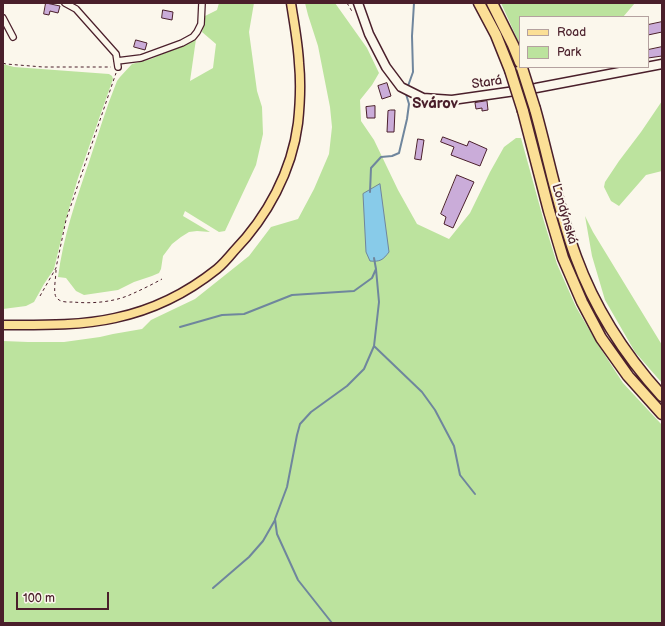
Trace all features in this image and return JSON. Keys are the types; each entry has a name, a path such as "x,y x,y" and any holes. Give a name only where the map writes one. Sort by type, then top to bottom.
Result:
{"highway":[{"name":"Londýnská","path":"479,3 496,35 510,70 523,111 561,252 582,302 601,338 628,376 662,414"},
{"name":"Londýnská","path":"492,3 513,45 519,61"},
{"name":"Londýnská","path":"522,68 535,110 560,206 585,280 603,316 618,341 662,396"}],"main road":[{"path":"3,325 83,323 114,318 145,310 186,290 218,268 244,241 276,194 292,150 298,125 300,63 291,3"}],"street":[{"path":"65,3 76,9 116,54 118,64 141,58 182,43 193,37 201,24 202,3"},
{"name":"Stará","path":"358,3 368,34 386,67 401,87 423,98 452,100 536,88 641,68"},
{"path":"3,18 13,37"},
{"name":"Stará","path":"649,66 662,64"}],"path":[{"path":"3,62 6,64 43,67 118,64 66,220 56,268 55,293 57,298 63,302 106,302 133,294 162,279"},
{"path":"40,296 56,268"}],"green space":[{"path":"219,3 254,3 249,32 257,91 262,107 263,134 256,165 225,231 219,232 185,211 183,216 210,232 189,232 172,244 163,256 159,273 134,282 118,290 84,295 76,291 66,278 58,277 60,262 75,205 117,81 132,64 151,59 196,39 190,81 213,68 216,44 202,32 205,16 217,10"},
{"path":"305,3 335,3 367,48 379,73 360,100 361,121 374,140 398,190 417,224 449,239 470,213 504,147 516,138 521,138 557,264 576,307 623,383 662,425 662,623 3,623 3,341 64,342 142,329 151,320 195,299 249,256 271,227 298,219 314,189 329,154 332,127 330,107 318,46"},
{"path":"501,3 635,3 624,16 519,16 519,43"},
{"path":"3,64 14,67 109,74 113,79 78,178 54,269 34,302 26,306 3,309"},
{"path":"662,101 662,171 646,175 619,206 611,201 604,187 605,182"},
{"path":"585,216 593,232 662,345 662,383 635,352 605,300 592,256"}],"water":[{"path":"380,184 389,252 381,260 370,261 366,252 363,194"}],"building":[{"path":"46,3 60,6 58,13 50,11 49,15 44,14"},
{"path":"163,10 173,12 172,20 162,18"},
{"path":"662,22 662,32 649,35 649,25"},
{"path":"136,40 147,43 145,50 134,47"},
{"path":"662,47 662,56 649,58 649,50"},
{"path":"387,83 391,96 382,99 378,86"},
{"path":"487,101 488,110 482,111 482,108 476,109 475,103"},
{"path":"375,106 375,118 367,118 366,107"},
{"path":"395,110 394,132 387,132 388,111"},
{"path":"443,137 467,146 469,141 487,149 480,166 451,155 454,147 441,142"},
{"path":"418,139 424,140 421,160 415,159"},
{"path":"457,175 474,182 453,228 444,224 446,217 441,214"}],"waterway":[{"path":"408,86 413,72 412,36 414,3"},
{"path":"370,192 371,168 381,157 392,156 399,153 409,104 406,94"},
{"path":"332,623 298,580 277,534 275,519 287,487 300,424 311,412 347,386 364,369 374,346 379,302 374,258"},
{"path":"180,327 222,315 244,314 292,295 354,291 372,278 376,269"},
{"path":"374,346 422,392 435,410 454,446 460,475 475,494"},
{"path":"213,588 249,557 263,541 275,520"}],"district":[{"name":"Svárov","path":"435,104"}]}
